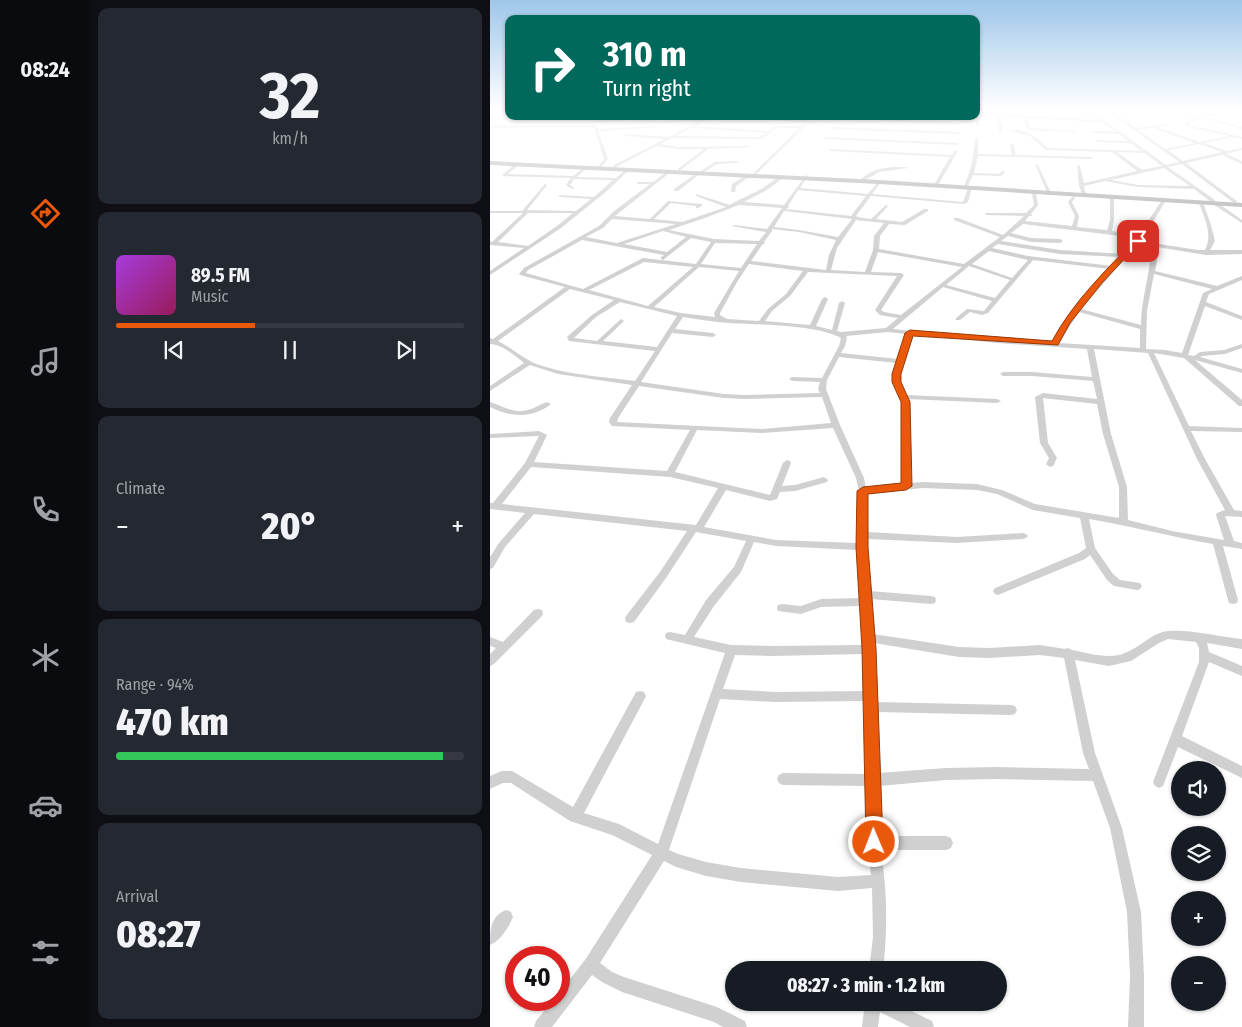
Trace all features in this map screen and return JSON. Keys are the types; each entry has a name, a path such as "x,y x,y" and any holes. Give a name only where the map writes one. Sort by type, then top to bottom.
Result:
{"main road":[{"path":"490,162 805,177 1240,204"},
{"path":"490,162 615,166 701,172"},
{"path":"753,175 863,179 936,185"},
{"path":"968,187 1074,196 1215,203"}],"street":[{"path":"601,166 606,158"},
{"path":"615,166 632,158"},
{"path":"679,170 694,158"},
{"path":"733,191 734,185 753,175 770,158"},
{"path":"936,185 953,158"},
{"path":"798,189 964,203 966,202 968,187 976,158"},
{"path":"1085,158 1091,158"},
{"path":"1122,158 1140,170"},
{"path":"1155,158 1242,222"},
{"path":"1176,158 1240,204"},
{"path":"1081,185 1140,170 1201,158"},
{"path":"1233,158 1242,163"},
{"path":"1236,160 1242,159"},
{"path":"676,190 716,163 737,162"},
{"path":"518,163 503,175 617,180"},
{"path":"1036,165 1050,192"},
{"path":"572,188 568,185 586,166"},
{"path":"1078,166 1084,194"},
{"path":"863,179 884,169 906,168"},
{"path":"490,273 559,227 628,169"},
{"path":"670,171 601,227 522,272 524,275 681,315 812,328 838,333 888,330 1147,351 1185,355 1242,371"},
{"path":"972,174 1001,175 1003,172"},
{"path":"617,245 683,224 735,204 768,188 781,177"},
{"path":"724,320 717,316 717,313 805,177"},
{"path":"1105,179 1138,186 1196,188"},
{"path":"834,192 842,180"},
{"path":"828,272 832,250 879,182"},
{"path":"638,183 654,183"},
{"path":"491,244 526,211 545,185"},
{"path":"888,330 1030,215 1036,205 1034,193"},
{"path":"698,195 729,206"},
{"path":"560,196 595,198"},
{"path":"1074,196 1070,202 1077,216 1074,228"},
{"path":"1109,232 1112,220 1112,198"},
{"path":"1055,344 1066,322 1139,239 1164,201"},
{"path":"652,219 670,202 700,205 698,207"},
{"path":"1201,203 1209,225 1212,241 1206,253"},
{"path":"735,204 906,223 926,210"},
{"path":"873,220 886,206"},
{"path":"490,212 577,212"},
{"path":"987,214 1030,215"},
{"path":"611,217 652,219 683,224"},
{"path":"956,219 1006,236 1060,241"},
{"path":"868,272 876,250 877,236 888,222"},
{"path":"1022,222 1109,232 1139,239 1154,245 1206,253 1242,252"},
{"path":"734,226 799,231 839,239"},
{"path":"661,230 714,240 762,243"},
{"path":"659,262 690,236"},
{"path":"582,238 667,254"},
{"path":"649,308 696,267 714,240"},
{"path":"998,242 1060,252 1123,256"},
{"path":"491,244 527,247"},
{"path":"1154,245 1154,262 1144,312 1147,351 1200,459 1231,513"},
{"path":"988,249 1032,258 1112,268"},
{"path":"876,250 966,265 1014,280"},
{"path":"958,318 969,310 985,313 1032,258"},
{"path":"583,291 643,260 696,267 746,266 828,272 868,272 902,275 878,310 882,314 902,317"},
{"path":"761,323 770,310 788,295 806,270"},
{"path":"1151,272 1216,288"},
{"path":"1185,355 1206,294 1242,278"},
{"path":"941,286 996,300"},
{"path":"569,287 492,342 529,363 558,372 702,394 744,397 824,395"},
{"path":"812,328 825,299"},
{"path":"619,300 594,316 570,339 598,344 659,349"},
{"path":"842,303 838,333 844,340 824,380 824,395 860,478 863,491 862,547 869,644 874,842 879,881 880,937 877,961"},
{"path":"1204,303 1242,318"},
{"path":"1076,309 1144,328"},
{"path":"681,315 638,384 614,418 613,422 615,424 761,431 836,425"},
{"path":"671,331 712,336 724,320"},
{"path":"598,344 621,321"},
{"path":"906,486 906,402 897,382 897,374 910,333"},
{"path":"1196,358 1200,354 1226,352 1242,346"},
{"path":"1090,347 1107,434 1123,487 1124,522"},
{"path":"837,355 901,361"},
{"path":"1185,355 1242,404"},
{"path":"490,389 529,363"},
{"path":"1003,374 1032,374 1096,379"},
{"path":"792,379 824,380"},
{"path":"1050,464 1053,458 1044,443 1040,397 1043,395 1101,402"},
{"path":"903,397 997,401"},
{"path":"490,404 504,410 526,414 548,404"},
{"path":"1186,428 1242,430"},
{"path":"670,474 694,429"},
{"path":"490,436 543,434 529,464 493,506"},
{"path":"529,464 670,474 770,498 774,497 786,463"},
{"path":"777,489 795,488 824,480"},
{"path":"863,491 922,485 977,487 999,492 1032,507 1124,522 1242,546"},
{"path":"630,619 696,529 724,486"},
{"path":"493,506 696,529 776,543 862,547"},
{"path":"490,565 502,545 532,511"},
{"path":"1231,545 1220,518 1222,514 1242,514"},
{"path":"1084,515 1090,549 1110,577 1116,583 1137,586"},
{"path":"862,535 957,540 1023,536"},
{"path":"687,640 710,603 738,569 751,539"},
{"path":"1217,542 1233,600"},
{"path":"998,591 1082,556 1090,549"},
{"path":"782,608 801,610 821,603 865,598 931,600"},
{"path":"490,661 538,613"},
{"path":"670,636 731,650 773,651 869,644 958,652 989,653 1040,650 1110,660 1127,658 1155,640 1168,635 1181,635 1242,644"},
{"path":"1159,782 1204,655 1199,638"},
{"path":"490,641 504,647"},
{"path":"542,1027 590,966 662,852 731,650"},
{"path":"1068,653 1089,753 1116,828 1134,912 1137,976 1136,1027"},
{"path":"1204,655 1242,671"},
{"path":"717,694 1011,710"},
{"path":"575,816 640,696"},
{"path":"1175,739 1242,772"},
{"path":"783,779 873,780 946,774 1046,773 1097,775"},
{"path":"490,783 502,777 512,777 575,816 614,829 676,860 706,869 741,875 838,884 879,881"},
{"path":"874,842 946,843"},
{"path":"490,938 506,917"},
{"path":"590,966 622,984 717,1015 739,1027"},
{"path":"870,1027 873,1011"},
{"path":"893,1011 926,1027"}],"route":[{"path":"874,842 869,649 862,547 863,491 906,486 906,402 897,382 897,374 910,333 1055,344 1066,322 1099,281 1138,241"}]}
